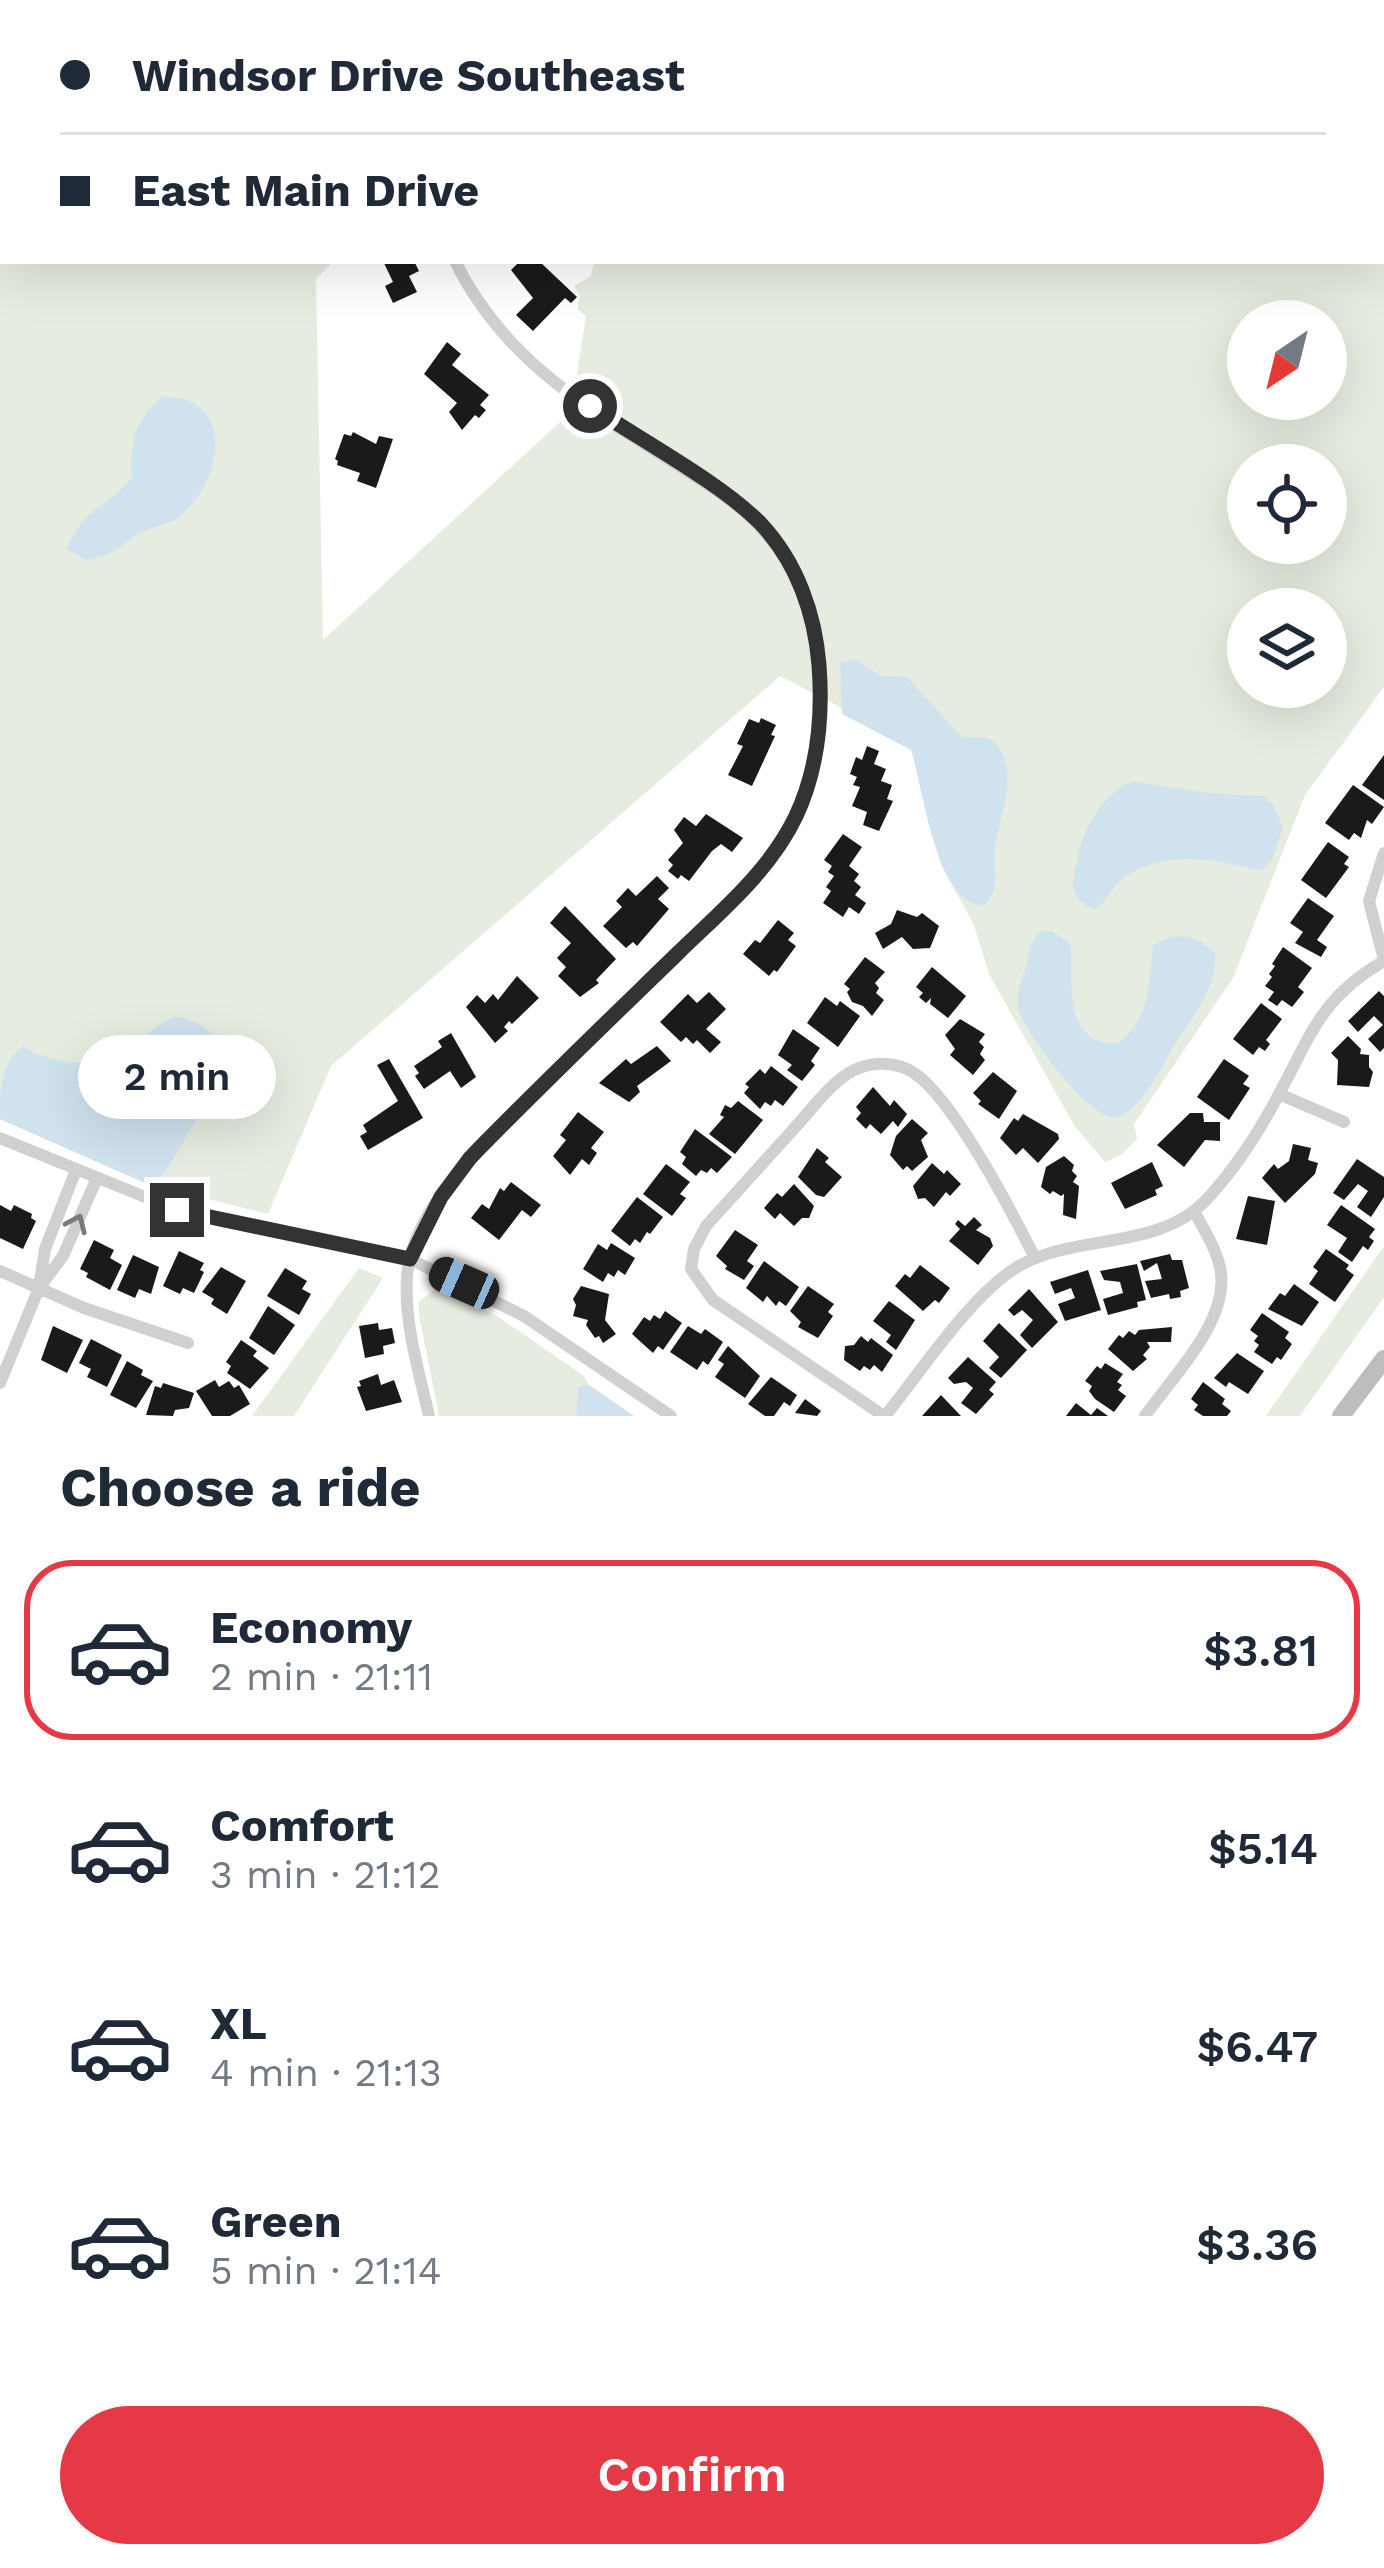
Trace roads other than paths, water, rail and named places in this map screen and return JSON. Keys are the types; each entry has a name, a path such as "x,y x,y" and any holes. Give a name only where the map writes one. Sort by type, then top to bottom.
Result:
{"street":[{"path":"429,1416 408,1311 410,1259 441,1197 470,1158 729,904 777,849 796,817 820,733 817,640 806,601 787,558 760,523 522,357 489,320 457,264"},
{"path":"1035,1258 1004,1196 941,1102 916,1074 890,1064 854,1070 830,1089 706,1226 694,1249 692,1269 713,1300 885,1416 980,1299 1016,1267 1079,1243 1139,1235 1194,1211 1241,1157 1280,1094 1316,1020 1333,998 1384,960 1369,901 1384,853"},
{"path":"1280,1094 1343,1122"},
{"path":"0,1138 212,1219 410,1259 524,1316 671,1416"},
{"path":"0,1383 39,1288 45,1249 76,1170"},
{"path":"39,1288 63,1256 97,1178"},
{"path":"1144,1416 1203,1334 1219,1298 1221,1269 1194,1211"},
{"path":"0,1271 188,1342"},
{"path":"1341,1416 1384,1359"}],"water":[{"path":"163,396 195,404 209,419 215,448 200,494 175,519 142,532 110,553 87,560 66,549 81,523 132,477 136,432"},
{"path":"857,660 880,676 907,677 962,737 989,739 1003,755 1007,779 995,849 994,890 984,905 968,900 943,866 911,750 842,714 840,662"},
{"path":"1132,781 1265,796 1283,828 1272,859 1261,871 1210,860 1160,862 1127,875 1094,910 1073,888 1084,837 1097,811"},
{"path":"1042,931 1070,942 1078,1021 1099,1041 1118,1043 1137,1022 1149,986 1153,946 1186,936 1215,954 1212,979 1202,1002 1144,1095 1119,1117 1108,1116 1077,1093 1046,1055 1018,1008 1031,946"},
{"path":"174,1017 206,1029 229,1055 219,1082 160,1180 145,1183 0,1119 6,1070 23,1046 52,1059 99,1062 116,1057"},
{"path":"588,1384 634,1416 576,1416 578,1388"}]}
